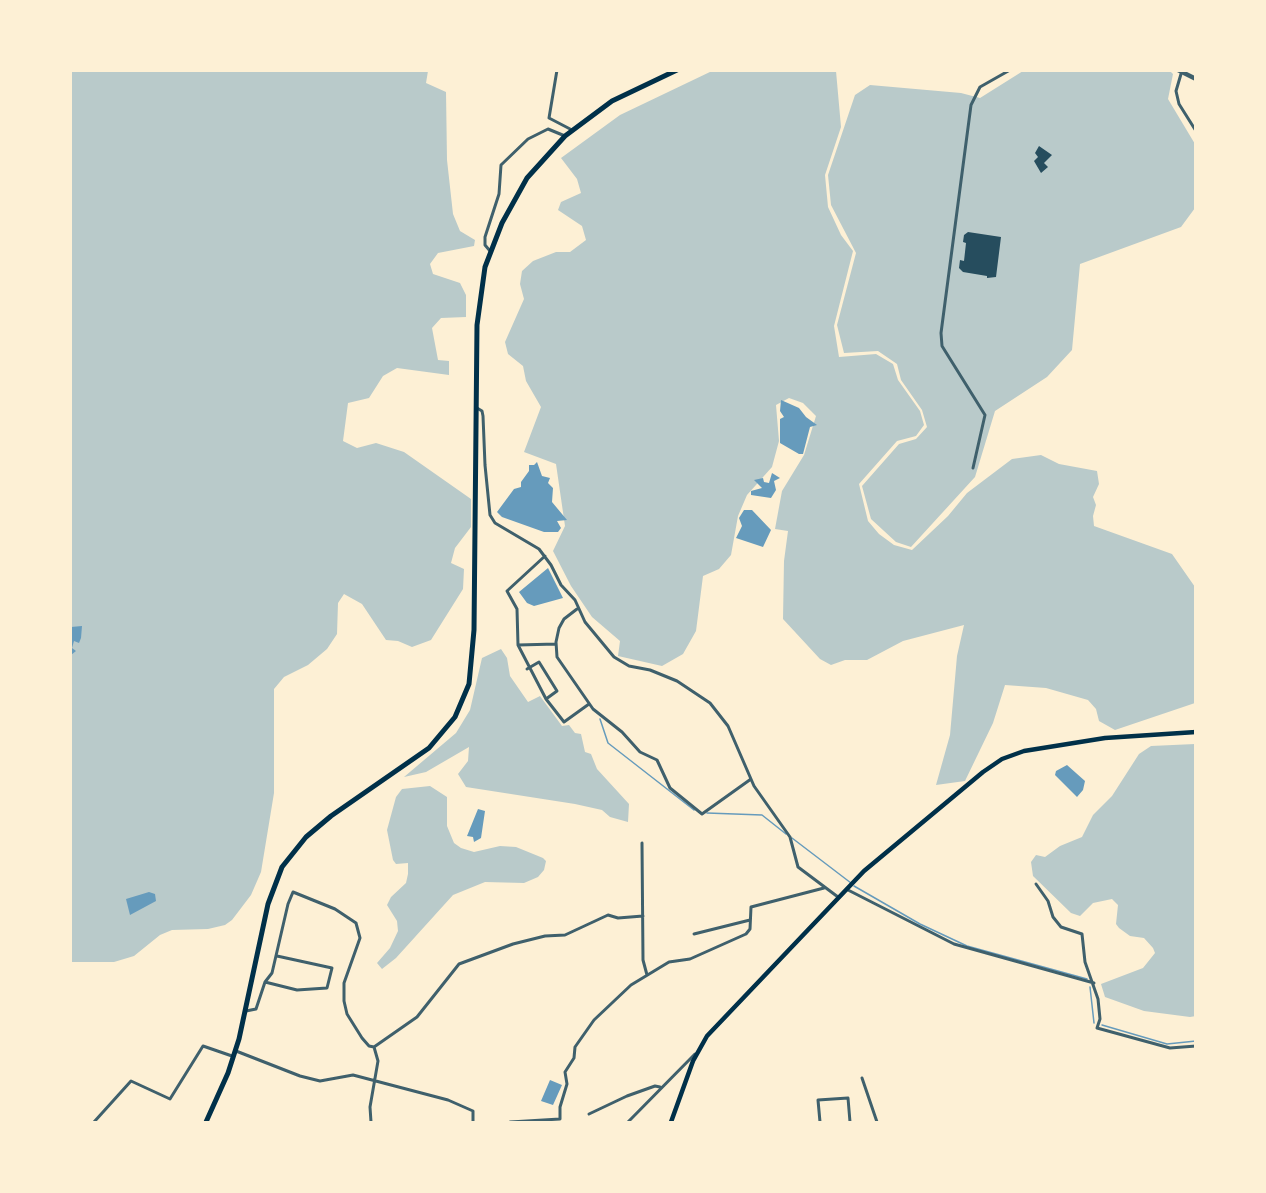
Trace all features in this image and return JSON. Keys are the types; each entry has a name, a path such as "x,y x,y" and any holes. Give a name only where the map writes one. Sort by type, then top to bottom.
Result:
{"highway":[{"path":"208,1122 235,1054 274,884 288,859 306,837 331,816 429,748 455,717 465,694 472,665 474,630 475,408 479,297 490,251 512,202 527,178 565,136 612,101 676,70"}],"main road":[{"path":"671,1122 697,1053 707,1036 838,897 882,855 1002,759 1024,751 1106,738 1196,732"}],"street":[{"path":"557,70 549,118 572,130"},
{"path":"973,468 985,416 975,395 942,346 941,333 971,105 980,87 1010,70"},
{"path":"1196,79 1180,72 1176,91 1179,104 1196,131"},
{"path":"490,251 485,245 485,237 499,194 501,165 528,139 548,129 565,136"},
{"path":"475,408 482,411 483,416 490,515 495,523 539,549 561,585 575,600 577,609 622,662 677,681 710,703 728,726 751,779 790,837 798,867 838,897"},
{"path":"545,556 507,591 517,609 518,645 527,669 564,722 589,704"},
{"path":"577,609 564,619 556,644 556,657 589,704 622,732 640,752 657,759 670,788 702,814 751,779"},
{"path":"518,645 556,644"},
{"path":"527,669 539,662 557,691 546,699"},
{"path":"642,843 643,960 647,975"},
{"path":"1036,884 1048,901 1053,917 1061,927 1083,934 1085,962 1094,983 1100,1019 1097,1029 1170,1048 1196,1046"},
{"path":"510,1122 560,1119 560,1107 567,1084 565,1072 574,1058 577,1042 594,1020 621,993 669,962 690,959 746,934 750,929 751,907 824,888"},
{"path":"846,889 954,944 1094,983"},
{"path":"246,1011 256,1009 265,982 272,973 288,904 293,892 335,909 356,923 360,938 344,983 344,1001 347,1014 359,1029 362,1038 369,1046 374,1047"},
{"path":"374,1047 417,1017 459,964 513,944 545,936 565,935 608,915 618,918 643,916"},
{"path":"694,934 750,920"},
{"path":"265,982 297,990 327,988 332,968 277,956"},
{"path":"94,1122 131,1081 170,1098 203,1046 320,1081 344,1074 448,1100 473,1111 473,1122"},
{"path":"371,1122 370,1107 378,1060 374,1047"},
{"path":"628,1122 697,1053"},
{"path":"862,1078 877,1122"},
{"path":"589,1114 627,1096 655,1086 660,1088"},
{"path":"820,1122 818,1101 848,1098 850,1122"}],"shaded area":[{"path":"70,71 428,71 426,83 446,92 447,160 453,214 460,231 475,240 474,246 438,253 430,264 433,274 460,283 466,295 466,317 441,318 432,328 438,360 449,361 449,375 397,368 383,376 369,398 348,403 343,441 357,448 376,443 404,452 471,499 471,527 455,548 451,563 464,569 463,589 431,640 412,647 398,641 386,640 362,604 344,594 338,603 337,634 327,649 308,665 284,677 274,689 274,793 261,872 251,895 232,920 225,925 208,929 172,930 160,935 134,956 114,962 70,962"},
{"path":"712,71 836,71 841,127 825,175 828,207 841,235 853,251 834,326 839,357 876,354 893,364 898,380 920,411 924,425 916,436 897,441 859,484 868,521 879,534 894,545 912,550 948,516 967,493 1012,459 1041,455 1059,464 1097,471 1099,484 1093,497 1096,505 1093,516 1094,526 1172,554 1195,587 1195,703 1115,730 1099,721 1096,709 1088,700 1046,688 1005,685 993,723 965,781 936,785 950,735 957,656 964,625 903,641 867,660 845,660 831,665 820,659 783,619 784,561 788,531 775,529 782,491 804,455 816,416 803,403 789,398 776,405 779,441 772,467 747,495 738,516 731,555 719,569 703,576 696,631 683,654 662,666 618,656 620,641 592,617 571,586 553,551 565,526 556,464 524,452 541,407 526,381 523,366 508,354 505,342 524,299 520,284 522,271 533,261 556,252 570,252 586,240 582,226 558,210 561,202 581,193 577,179 561,158 620,115"},
{"path":"1023,71 1170,71 1173,74 1168,99 1195,144 1195,208 1181,227 1080,264 1072,350 1047,377 995,411 975,477 911,547 896,542 871,519 862,486 899,444 916,439 927,427 922,410 901,380 897,364 878,351 844,353 837,325 856,253 831,205 828,175 855,95 870,85 961,93 980,98"},
{"path":"501,649 507,658 510,676 528,702 540,696 562,726 569,725 575,733 581,734 585,752 591,754 597,769 629,804 628,822 610,817 602,810 575,804 466,787 458,774 468,761 469,747 426,772 404,777 456,733 470,710 482,658"},
{"path":"1195,744 1196,1016 1190,1017 1144,1011 1105,997 1101,984 1143,968 1155,953 1153,948 1144,938 1130,936 1119,928 1116,924 1118,905 1112,899 1093,903 1080,916 1071,913 1033,876 1031,862 1036,855 1045,857 1060,846 1082,837 1093,815 1112,796 1139,754 1151,746"},
{"path":"430,786 447,797 447,826 454,843 474,852 500,846 516,847 543,858 546,861 544,870 538,877 524,883 485,882 453,895 396,958 382,969 377,963 390,948 398,931 397,921 387,905 391,897 406,883 408,874 408,863 396,864 393,860 387,830 396,797 402,789"}],"water":[{"path":"781,400 799,408 817,425 810,427 803,454 780,443 780,419 784,417 780,411"},
{"path":"537,462 542,476 550,478 548,483 553,488 552,502 567,520 557,521 561,528 558,532 544,532 502,517 497,512 514,489 521,487 521,482 529,471 529,465"},
{"path":"772,473 780,478 774,481 776,490 771,498 751,495 751,491 762,488 754,480 763,478 764,482 769,483"},
{"path":"744,510 752,510 771,530 763,547 736,538 742,526 739,518"},
{"path":"548,568 563,598 534,606 527,603 519,592"},
{"path":"82,626 81,638 79,643 74,641 72,648 76,651 71,655 71,627"},
{"path":"1067,765 1085,781 1083,790 1077,797 1055,775 1056,771"},
{"path":"478,809 485,811 481,838 474,842 473,837 467,836"},
{"path":"149,892 155,894 156,901 130,915 126,899"},
{"path":"550,1080 562,1085 553,1105 541,1101"}],"building":[{"path":"1039,146 1052,155 1044,163 1048,167 1041,173 1034,161 1038,157 1035,153"},
{"path":"968,232 1001,237 996,277 987,278 987,276 963,272 959,268 960,260 964,261 966,243 963,242 964,235"}],"waterway":[{"path":"600,719 608,743 694,810"},
{"path":"707,813 762,815 786,834"},
{"path":"792,838 851,883"},
{"path":"854,886 920,924 967,946 1087,979"},
{"path":"1090,987 1094,1023"},
{"path":"1102,1025 1167,1044 1196,1041"}]}
